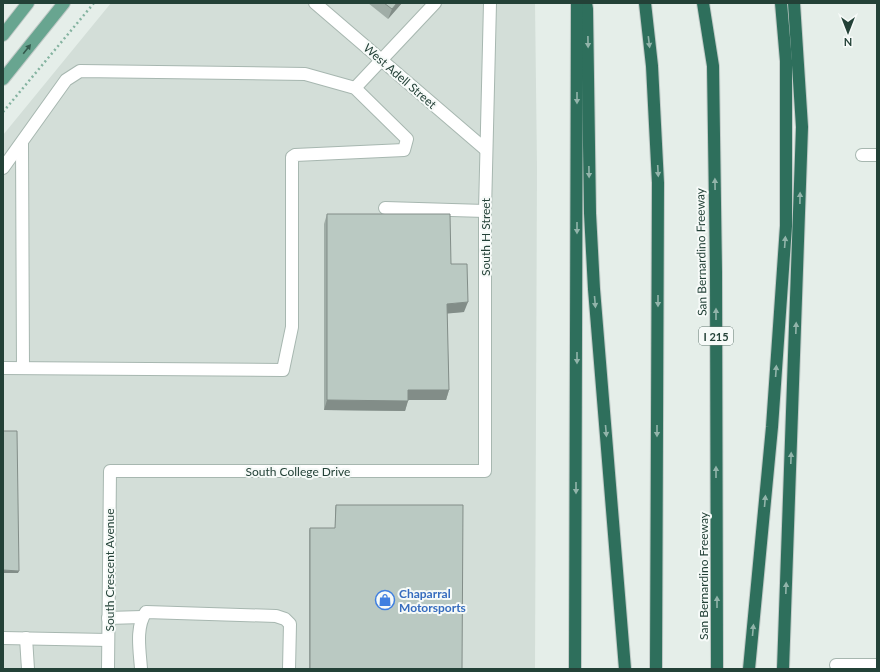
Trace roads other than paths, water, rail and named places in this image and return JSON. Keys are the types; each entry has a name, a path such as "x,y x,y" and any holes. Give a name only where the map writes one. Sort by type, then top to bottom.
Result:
{"highway":[{"path":"575,669 577,3"},
{"path":"586,3 590,213 594,289 625,669"},
{"path":"645,3 652,66 658,183 656,669"},
{"name":"San Bernardino Freeway","path":"703,3 713,66 716,280 717,669"},
{"path":"748,669 772,427 786,226 786,61 781,3"},
{"path":"783,669 802,127 794,3"}],"main road":[{"path":"3,35 28,3"},
{"path":"3,79 64,3"}],"street":[{"name":"West Adell Street","path":"315,3 485,148"},
{"path":"355,88 435,3"},
{"name":"South H Street","path":"485,471 485,148 490,3"},
{"path":"3,168 22,144 66,80 80,71 306,74 355,88 407,139 404,150 295,155 292,157 292,327 283,370 3,368"},
{"path":"22,144 23,368"},
{"path":"862,155 877,155"},
{"path":"385,208 485,211"},
{"name":"South College Drive","path":"110,471 485,471"},
{"name":"South Crescent Avenue","path":"108,669 110,471"},
{"path":"140,669 139,639 142,617 146,612 276,616 285,619 290,624 289,669"},
{"path":"108,618 142,617"},
{"path":"3,638 108,640"},
{"path":"26,638 28,669"},
{"path":"836,665 877,665"}],"place":[{"name":"Chaparral Motorsports","path":"385,600"}]}
